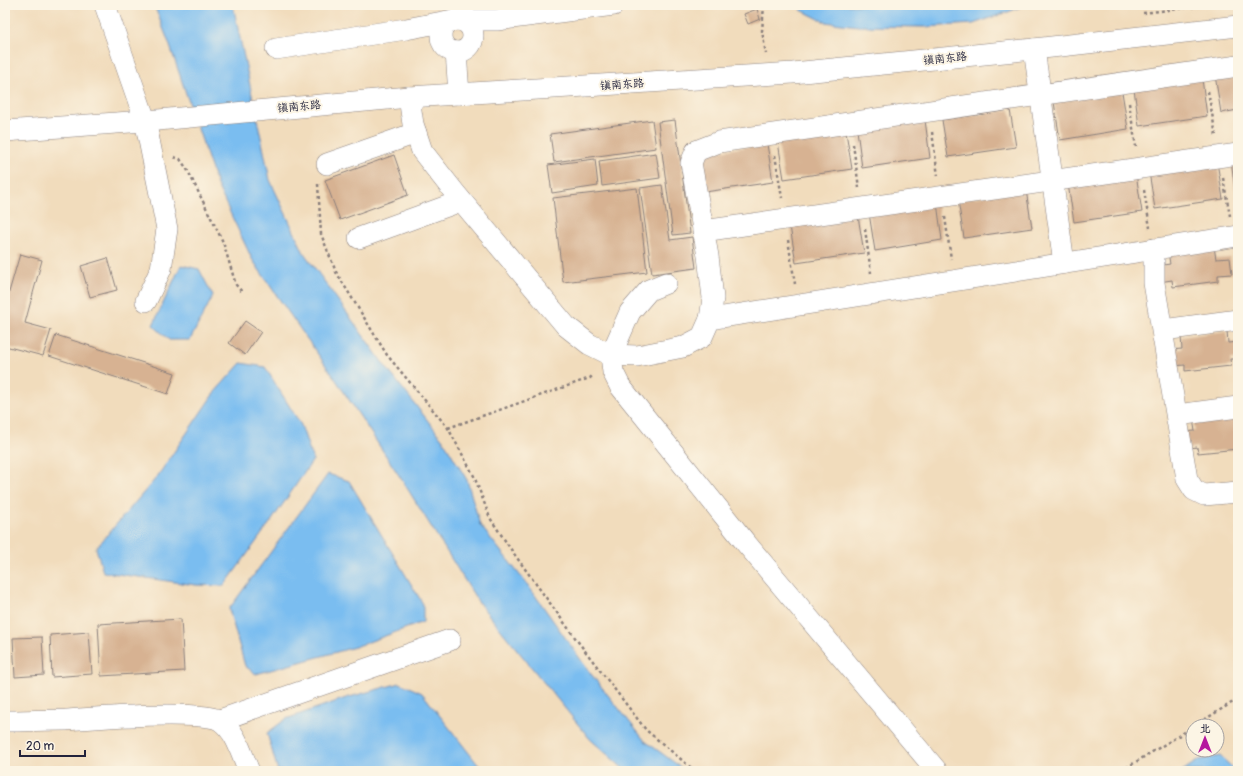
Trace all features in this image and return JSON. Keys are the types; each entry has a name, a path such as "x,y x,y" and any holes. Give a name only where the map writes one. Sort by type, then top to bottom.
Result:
{"street":[{"path":"105,5 152,120 152,152 167,229 161,269 146,301"},
{"path":"276,49 406,29 453,12 497,20 614,5"},
{"path":"453,12 468,25 473,34 470,45 467,48 456,52 459,94"},
{"name":"镇南东路","path":"5,131 152,120 409,97 793,72 1034,49 1238,26"},
{"path":"1034,49 1064,263"},
{"path":"409,97 413,124 422,151 461,201 566,326 589,344 611,355 637,356 683,347 702,337 710,320 713,298 704,231 691,163 696,151 719,142 1238,66"},
{"path":"327,164 416,133"},
{"path":"704,231 1238,154"},
{"path":"359,238 461,201"},
{"path":"710,320 1238,236"},
{"path":"1154,249 1154,283 1188,479 1194,490 1204,495 1238,492"},
{"path":"666,283 649,290 630,312 611,355 613,372 620,386 745,542 937,771"},
{"path":"1163,330 1238,320"},
{"path":"1177,415 1238,406"},
{"path":"220,720 450,640"},
{"path":"5,721 199,715 220,720 233,732 249,771"}],"path":[{"path":"764,5 762,31 766,56"},
{"path":"1135,14 1211,5"},
{"path":"152,152 169,155 180,159 187,169 223,242 236,286 243,293"},
{"path":"327,164 318,179 321,234 336,272 387,355 448,428 474,476 490,518 512,551 646,730 694,771"},
{"path":"448,428 590,378 611,355"},
{"path":"1207,718 1238,699"},
{"path":"1121,771 1185,732"}],"water":[{"path":"154,5 233,5 270,180 304,253 385,366 443,440 467,480 480,525 527,584 591,674 645,741 686,771 626,771 590,739 479,603 402,480 336,380 252,259 217,185 169,43"},
{"path":"798,5 1025,5 973,24 925,27 858,26 825,22 801,10"},
{"path":"181,265 199,269 213,296 190,340 169,340 153,325"},
{"path":"241,363 265,367 301,425 313,460 224,586 196,585 103,572 96,548 157,477 214,393"},
{"path":"328,474 349,481 423,604 423,622 355,647 256,674 245,666 229,609"},
{"path":"400,683 422,693 483,771 278,771 267,733 286,719 346,698"},
{"path":"1222,758 1236,771 1182,771 1199,760"}],"building":[{"path":"757,9 760,19 748,24 744,14"},
{"path":"1238,72 1238,110 1221,113 1215,75"},
{"path":"1202,79 1207,116 1139,126 1134,89"},
{"path":"1122,92 1128,129 1060,140 1054,102"},
{"path":"1010,110 1016,147 948,157 942,120"},
{"path":"652,120 656,148 554,162 550,134"},
{"path":"675,120 690,233 673,235 658,122"},
{"path":"925,120 930,158 862,168 857,130"},
{"path":"846,132 852,169 784,179 778,142"},
{"path":"767,144 773,182 705,192 699,154"},
{"path":"656,153 660,178 602,186 599,161"},
{"path":"394,155 408,195 340,220 325,180"},
{"path":"595,159 598,186 552,193 548,165"},
{"path":"1238,159 1238,197 1236,197 1231,160"},
{"path":"1217,162 1223,199 1155,209 1149,172"},
{"path":"1136,174 1142,212 1074,222 1068,184"},
{"path":"662,185 670,240 692,237 696,268 652,274 640,188"},
{"path":"637,188 647,272 563,282 553,198"},
{"path":"1026,190 1032,228 964,238 958,200"},
{"path":"937,203 942,240 875,251 869,213"},
{"path":"858,216 864,253 796,263 790,226"},
{"path":"1214,247 1216,259 1230,258 1232,274 1218,275 1218,281 1173,287 1172,280 1159,282 1157,266 1170,264 1168,252"},
{"path":"20,254 42,260 25,323 51,330 43,356 5,346 5,306"},
{"path":"108,258 117,290 90,297 81,266"},
{"path":"245,321 261,332 245,355 229,343"},
{"path":"1227,331 1228,343 1238,342 1238,359 1230,359 1231,366 1185,371 1185,365 1171,366 1170,350 1182,349 1181,337"},
{"path":"56,335 175,373 168,394 49,356"},
{"path":"1238,414 1238,449 1198,453 1197,447 1184,449 1182,432 1195,431 1193,419"},
{"path":"181,619 184,671 101,676 98,624"},
{"path":"89,632 92,674 52,677 50,635"},
{"path":"42,637 44,675 15,677 13,638"}]}
